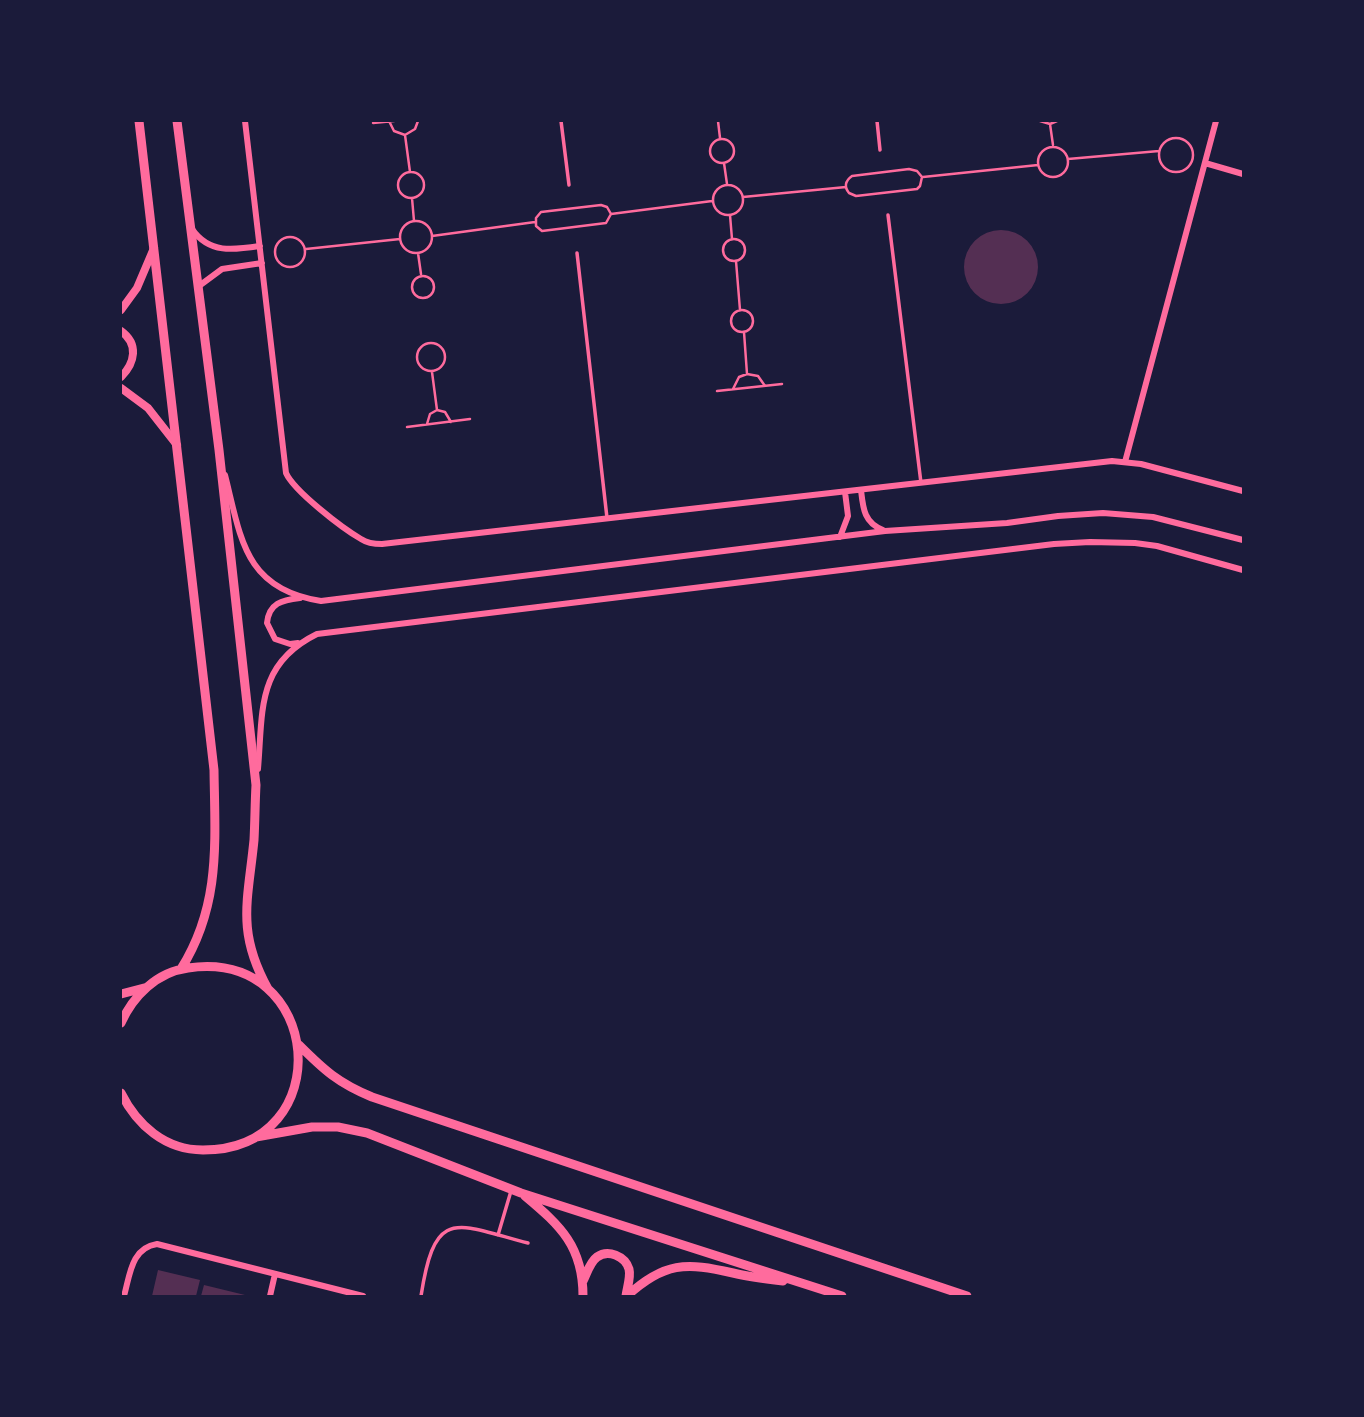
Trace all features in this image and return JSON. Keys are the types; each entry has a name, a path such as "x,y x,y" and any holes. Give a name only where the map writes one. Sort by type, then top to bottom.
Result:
{"main road":[{"path":"139,121 214,770 215,838 211,894 196,945 181,969"},
{"path":"177,121 219,450 256,785 254,838 246,913 255,965 268,989"},
{"path":"121,1023 135,999 162,976 204,965 249,975 268,989 283,1005 293,1024 299,1045 298,1076 288,1104 269,1128 237,1146 217,1150 177,1146 158,1137 142,1124 121,1093"},
{"path":"121,994 146,988"},
{"path":"299,1045 324,1071 345,1086 372,1097 967,1296"},
{"path":"256,1137 312,1127 338,1127 367,1133 516,1191 842,1296"},
{"path":"516,1191 562,1229 576,1253 583,1281 583,1296"},
{"path":"583,1281 597,1257 615,1254 629,1267 626,1296"},
{"path":"626,1296 642,1282 662,1272 691,1265 809,1285"}],"street":[{"path":"245,121 286,473 299,490 357,536 369,542 382,544 1100,462 1125,462 1157,467 1243,491"},
{"path":"1125,462 1216,121"},
{"path":"1205,163 1243,174"},
{"path":"191,227 202,240 217,248 233,250 260,246"},
{"path":"121,310 142,278 155,245"},
{"path":"199,286 222,269 262,263"},
{"path":"121,331 129,338 134,350 131,363 121,377"},
{"path":"121,388 148,408 177,445"},
{"path":"219,450 244,547 255,567 278,587 321,601 885,531 1103,513 1153,517 1243,540"},
{"path":"861,490 866,518 885,531"},
{"path":"841,537 848,516 845,492"},
{"path":"256,785 265,691 280,664 300,643 317,634 1054,544 1090,542 1157,546 1243,570"},
{"path":"300,643 290,644 275,639 267,623 270,609 278,602 302,597"},
{"path":"124,1296 136,1256 151,1245 163,1245 363,1296"},
{"path":"270,1296 275,1274"}],"lane":[{"path":"561,121 569,185"},
{"path":"877,121 880,149"},
{"path":"888,215 921,483"},
{"path":"578,253 607,518"},
{"path":"498,1235 516,1191"},
{"path":"421,1296 435,1241 443,1231 462,1226 528,1242"}],"path":[{"path":"388,121 394,131 405,135"},
{"path":"373,123 394,121"},
{"path":"405,135 415,129 418,121"},
{"path":"718,121 720,139"},
{"path":"1040,121 1050,124 1058,121"},
{"path":"1050,124 1053,146"},
{"path":"405,135 410,172"},
{"path":"1182,138 1191,146 1193,158 1181,171 1169,171 1160,163 1159,151 1165,141 1182,138"},
{"path":"720,139 729,141 734,148 731,159 724,163 714,160 710,151 713,143 720,139"},
{"path":"1053,146 1063,150 1068,159 1067,169 1056,177 1042,173 1038,165 1040,154 1053,146"},
{"path":"1068,159 1159,151"},
{"path":"724,163 727,185"},
{"path":"922,177 1038,165"},
{"path":"909,169 917,171 922,177 917,189 856,196 849,193 846,187 852,176 909,169"},
{"path":"410,172 421,177 424,186 420,194 412,198 403,195 398,188 402,176 410,172"},
{"path":"727,185 737,188 743,197 742,207 730,215 718,212 712,201 718,188 727,185"},
{"path":"743,197 846,187"},
{"path":"412,198 414,221"},
{"path":"611,214 712,201"},
{"path":"535,222 541,212 601,205 607,207 611,214"},
{"path":"535,222 542,231 606,223 611,214"},
{"path":"730,215 732,239"},
{"path":"418,253 404,248 400,239 402,229 414,221 424,223 432,236"},
{"path":"432,236 535,222"},
{"path":"418,253 428,247 432,236"},
{"path":"286,237 301,240 306,249 304,260 295,266 280,263 275,254 277,243 286,237"},
{"path":"306,249 400,239"},
{"path":"732,239 742,242 745,248 743,257 736,261 728,260 723,251 725,243 732,239"},
{"path":"418,253 421,275"},
{"path":"736,261 740,310"},
{"path":"421,275 429,277 434,284 433,292 424,298 414,294 411,287 414,279 421,275"},
{"path":"740,310 748,312 753,319 751,328 744,332 735,330 730,321 733,314 740,310"},
{"path":"744,332 747,374"},
{"path":"432,343 440,347 445,355 440,367 432,370 422,367 417,358 419,349 432,343"},
{"path":"432,370 437,410"},
{"path":"733,389 736,381 747,374 758,376 765,386"},
{"path":"717,391 782,384"},
{"path":"427,424 430,414 437,410 448,414 451,422"},
{"path":"407,427 470,419"}],"building":[{"path":"1001,230 1015,233 1027,241 1035,253 1038,267 1035,281 1027,293 1015,301 1001,304 987,301 975,293 967,281 964,267 967,253 975,241 987,233"},
{"path":"158,1270 200,1280 196,1296 152,1296"},
{"path":"204,1285 245,1295 245,1296 201,1296"}]}
